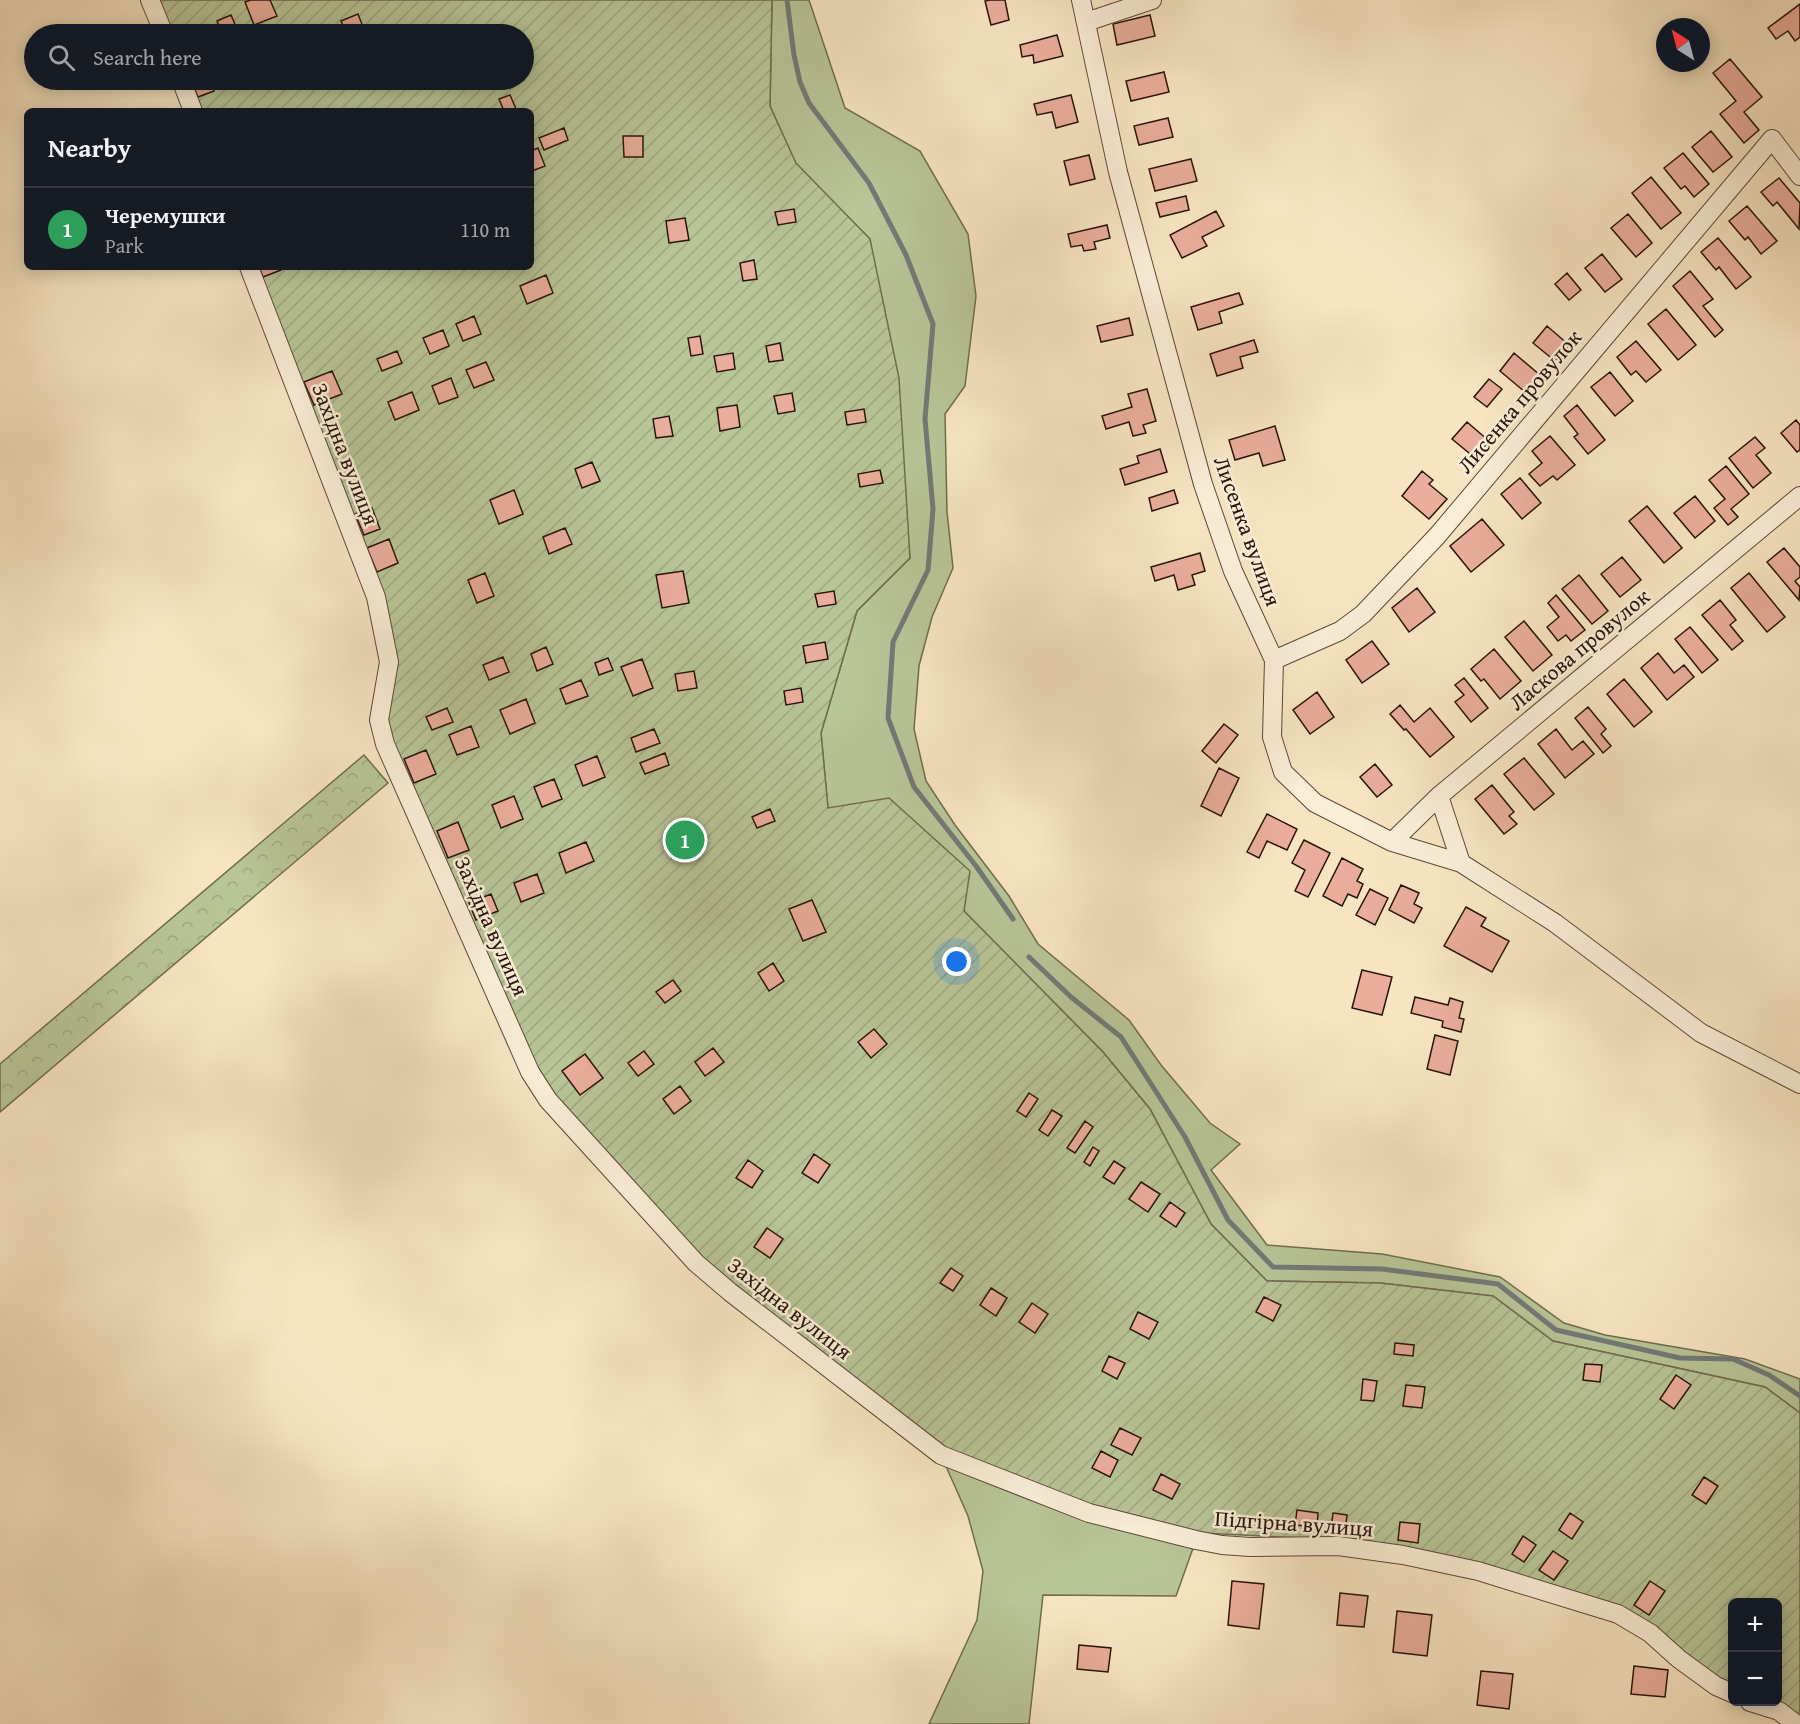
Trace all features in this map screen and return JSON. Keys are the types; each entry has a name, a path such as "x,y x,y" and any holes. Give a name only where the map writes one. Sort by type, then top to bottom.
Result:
{"street":[{"path":"150,0 160,24"},
{"name":"Лисенка вулиця","path":"1081,0 1118,172 1203,484 1233,571 1274,660 1272,737 1283,772 1315,802 1392,842 1461,863 1555,923 1701,1033 1800,1084"},
{"path":"1086,22 1152,0"},
{"path":"185,90 191,108"},
{"name":"Лисенка провулок","path":"1274,660 1340,631 1363,614 1437,536 1773,138 1800,176"},
{"name":"Західна вулиця","path":"250,270 376,597 389,662 379,720 385,744 530,1072 548,1100 696,1263 730,1292 941,1455"},
{"name":"Ласкова провулок","path":"1392,842 1439,796 1800,496"},
{"path":"1439,796 1461,863"},
{"name":"Підгірна вулиця","path":"941,1455 1089,1514 1196,1540 1250,1547 1338,1546 1478,1571 1618,1614 1650,1633 1679,1659 1728,1692"},
{"path":"1763,1706 1779,1712 1796,1724"}],"green space":[{"path":"157,0 772,0 770,106 796,163 870,239 899,378 910,558 857,611 821,733 828,808 889,798 970,871 964,911 1103,1052 1150,1109 1211,1224 1267,1281 1380,1283 1493,1296 1553,1341 1765,1387 1800,1413 1800,1720 1782,1705 1782,1598 1728,1598 1728,1685 1654,1629 1339,1540 1201,1533 1090,1506 944,1447 701,1260 555,1098 537,1071 391,742 386,720 397,663 256,270 534,270 534,108 197,108 191,90 534,90 534,24 166,24"},
{"path":"772,0 809,0 845,108 920,151 968,234 976,296 965,386 945,414 947,512 953,568 932,617 919,666 914,729 926,781 955,825 1009,896 1038,944 1129,1020 1161,1065 1210,1123 1240,1144 1211,1170 1267,1245 1382,1254 1500,1277 1564,1323 1605,1335 1745,1359 1800,1379 1800,1413 1765,1387 1553,1341 1493,1296 1380,1283 1267,1281 1211,1224 1150,1109 1103,1052 964,911 828,809 821,733 857,611 910,558 870,239 795,163 770,106"},
{"path":"364,755 388,783 0,1112 0,1064"},
{"path":"941,1455 1196,1540 1176,1596 1043,1595 1029,1724 929,1724 977,1620 983,1571 968,1516"}],"building":[{"path":"270,0 277,16 254,24 245,2"},
{"path":"1005,0 1009,20 991,25 985,1"},
{"path":"1800,4 1800,37 1795,41 1788,31 1776,39 1768,28"},
{"path":"358,14 362,24 342,24 341,21"},
{"path":"231,15 235,24 218,24 217,21"},
{"path":"1150,15 1155,36 1117,45 1113,24"},
{"path":"1057,35 1063,56 1034,63 1033,55 1022,57 1020,45"},
{"path":"1730,59 1762,97 1744,112 1759,130 1744,143 1720,114 1736,101 1713,73"},
{"path":"1164,72 1169,92 1131,101 1126,81"},
{"path":"195,90 214,90 214,91 198,97"},
{"path":"510,95 516,108 503,108 499,99"},
{"path":"1071,95 1078,122 1056,128 1052,112 1037,115 1034,104"},
{"path":"1168,118 1173,137 1139,145 1134,126"},
{"path":"564,128 568,140 544,150 539,138"},
{"path":"1711,131 1732,157 1713,172 1692,147"},
{"path":"623,136 643,136 643,157 624,157"},
{"path":"538,148 545,166 534,170 534,150"},
{"path":"1683,153 1709,184 1694,197 1685,186 1681,189 1664,168"},
{"path":"1089,155 1095,179 1070,185 1064,161"},
{"path":"1191,159 1197,181 1155,191 1149,169"},
{"path":"1651,177 1681,213 1661,229 1632,193"},
{"path":"1779,178 1800,203 1799,229 1777,202 1773,206 1761,192"},
{"path":"1186,196 1189,210 1160,217 1156,203"},
{"path":"1747,206 1777,241 1761,254 1748,237 1745,240 1729,221"},
{"path":"794,209 796,222 778,225 775,212"},
{"path":"1216,211 1224,226 1202,237 1207,246 1182,258 1170,235"},
{"path":"1628,214 1652,243 1636,257 1611,228"},
{"path":"685,218 689,240 669,243 666,221"},
{"path":"1107,225 1110,238 1094,242 1096,249 1084,251 1082,245 1071,247 1068,234"},
{"path":"1718,238 1751,277 1736,289 1719,267 1716,270 1701,252"},
{"path":"1602,254 1622,279 1605,292 1585,268"},
{"path":"754,260 757,279 743,281 740,263"},
{"path":"260,270 281,270 263,277"},
{"path":"1690,271 1713,299 1703,306 1723,330 1715,337 1673,286"},
{"path":"1567,273 1581,290 1569,300 1555,284"},
{"path":"546,275 553,293 527,304 520,286"},
{"path":"1239,293 1243,304 1219,312 1222,323 1198,330 1191,307"},
{"path":"1666,309 1696,345 1678,360 1648,324"},
{"path":"474,316 481,334 463,341 456,324"},
{"path":"1129,318 1133,335 1101,342 1097,326"},
{"path":"1547,326 1569,345 1555,361 1533,343"},
{"path":"443,330 449,346 430,354 423,338"},
{"path":"700,336 703,354 691,356 688,338"},
{"path":"1254,340 1258,352 1240,357 1243,368 1217,376 1210,354"},
{"path":"1636,341 1661,370 1646,382 1636,371 1631,375 1617,357"},
{"path":"780,343 783,360 769,362 766,346"},
{"path":"397,351 402,363 382,371 377,359"},
{"path":"733,353 735,369 717,372 714,356"},
{"path":"1514,353 1540,375 1525,392 1500,371"},
{"path":"486,362 494,380 474,388 466,370"},
{"path":"332,371 342,394 314,405 304,382"},
{"path":"1610,372 1633,401 1615,416 1591,387"},
{"path":"451,378 458,397 439,404 432,386"},
{"path":"1489,379 1502,389 1487,407 1474,397"},
{"path":"1147,389 1156,421 1143,425 1146,433 1133,436 1129,422 1106,429 1102,416 1132,407 1128,394"},
{"path":"412,392 419,410 395,420 388,402"},
{"path":"792,393 795,411 778,414 774,396"},
{"path":"737,405 740,427 720,431 717,408"},
{"path":"1577,405 1605,440 1588,454 1574,437 1578,434 1564,416"},
{"path":"864,409 866,422 847,425 845,412"},
{"path":"669,416 673,436 656,438 653,419"},
{"path":"1796,420 1800,425 1800,450 1797,452 1781,433"},
{"path":"1467,422 1489,441 1475,458 1452,439"},
{"path":"1275,426 1285,460 1263,466 1259,453 1235,460 1229,440"},
{"path":"1550,436 1575,465 1557,480 1553,476 1540,486 1529,474 1542,463 1532,451"},
{"path":"1755,437 1765,448 1756,455 1771,473 1753,488 1729,458"},
{"path":"1160,449 1167,472 1125,485 1120,469 1139,463 1137,456"},
{"path":"592,462 600,481 582,488 575,469"},
{"path":"1726,466 1749,494 1731,509 1738,517 1728,525 1714,508 1725,499 1709,480"},
{"path":"880,470 883,483 860,487 858,474"},
{"path":"1422,471 1433,480 1429,484 1447,499 1429,519 1402,496"},
{"path":"1520,478 1541,503 1522,519 1501,494"},
{"path":"514,490 523,514 499,524 490,500"},
{"path":"1174,490 1178,503 1152,511 1149,498"},
{"path":"1695,496 1715,521 1695,538 1674,513"},
{"path":"1647,506 1682,548 1664,563 1629,521"},
{"path":"372,508 380,529 364,535 355,514"},
{"path":"1482,519 1504,545 1471,572 1450,546"},
{"path":"565,528 572,544 549,554 543,537"},
{"path":"389,539 398,563 377,572 367,548"},
{"path":"1784,548 1800,567 1800,577 1795,581 1800,587 1799,600 1767,562"},
{"path":"1200,553 1205,571 1192,575 1195,585 1178,590 1174,575 1155,581 1151,567"},
{"path":"1622,557 1641,580 1620,597 1601,574"},
{"path":"683,571 689,603 662,608 656,575"},
{"path":"485,573 494,596 477,603 468,580"},
{"path":"1749,573 1785,617 1767,632 1731,588"},
{"path":"1579,575 1608,611 1592,624 1562,589"},
{"path":"1417,588 1435,612 1409,632 1392,608"},
{"path":"834,591 836,604 818,607 815,594"},
{"path":"1556,595 1585,630 1571,641 1566,635 1558,641 1547,627 1559,617 1548,603"},
{"path":"1720,600 1736,620 1730,625 1743,641 1732,650 1702,615"},
{"path":"1524,621 1552,655 1533,671 1505,637"},
{"path":"1690,627 1718,660 1702,673 1675,639"},
{"path":"1372,641 1389,664 1362,683 1346,660"},
{"path":"825,642 828,659 806,663 803,646"},
{"path":"546,647 553,664 537,671 531,654"},
{"path":"1494,649 1521,681 1500,699 1484,679 1481,681 1471,669"},
{"path":"1658,653 1674,673 1684,665 1694,677 1667,700 1641,668"},
{"path":"503,657 509,672 489,680 483,665"},
{"path":"608,658 613,670 599,675 595,663"},
{"path":"642,659 653,688 633,696 621,667"},
{"path":"694,671 697,688 678,691 675,674"},
{"path":"1464,678 1488,708 1471,722 1455,702 1464,695 1455,685"},
{"path":"1624,679 1652,712 1634,727 1607,694"},
{"path":"581,680 588,696 566,704 560,689"},
{"path":"801,688 803,702 786,705 784,691"},
{"path":"1317,692 1334,717 1310,734 1293,710"},
{"path":"526,699 535,723 510,734 500,710"},
{"path":"1400,705 1414,722 1430,708 1454,737 1430,757 1390,714"},
{"path":"1588,707 1606,729 1601,734 1611,746 1603,753 1575,718"},
{"path":"447,708 453,722 432,730 426,717"},
{"path":"1224,724 1238,735 1216,763 1202,751"},
{"path":"471,726 479,747 457,755 449,735"},
{"path":"654,729 660,743 636,752 631,738"},
{"path":"1556,729 1572,750 1583,741 1594,754 1565,778 1538,744"},
{"path":"426,750 436,774 414,783 404,759"},
{"path":"665,753 669,765 645,774 640,763"},
{"path":"597,756 605,777 583,786 575,765"},
{"path":"1524,758 1554,794 1534,810 1504,774"},
{"path":"1375,764 1392,785 1377,797 1360,777"},
{"path":"1219,768 1239,778 1221,816 1201,806"},
{"path":"554,779 562,799 542,807 534,787"},
{"path":"1492,785 1514,812 1509,816 1517,824 1504,834 1475,799"},
{"path":"514,796 523,819 501,828 492,805"},
{"path":"770,809 775,821 757,828 752,817"},
{"path":"1267,814 1297,829 1287,850 1267,841 1259,858 1247,852"},
{"path":"458,822 469,850 448,858 437,831"},
{"path":"1304,840 1330,853 1308,897 1295,891 1305,870 1292,863"},
{"path":"586,842 594,861 566,873 559,853"},
{"path":"1342,858 1363,869 1357,881 1363,884 1357,898 1348,894 1342,906 1323,896"},
{"path":"537,874 544,893 521,902 514,883"},
{"path":"1401,885 1419,893 1414,904 1422,908 1414,923 1389,910"},
{"path":"1370,889 1388,898 1375,925 1356,915"},
{"path":"491,894 498,911 476,920 469,903"},
{"path":"812,900 826,932 803,941 789,909"},
{"path":"1466,907 1486,918 1481,926 1509,941 1492,972 1444,946"},
{"path":"773,963 784,981 769,991 758,973"},
{"path":"1362,970 1392,977 1382,1015 1352,1008"},
{"path":"673,980 681,991 665,1003 656,992"},
{"path":"1415,997 1448,1005 1450,998 1463,1002 1459,1018 1464,1019 1461,1032 1442,1027 1443,1021 1411,1013"},
{"path":"874,1029 887,1044 871,1058 858,1042"},
{"path":"1435,1035 1458,1041 1450,1075 1427,1069"},
{"path":"713,1048 724,1062 705,1076 695,1062"},
{"path":"644,1051 654,1064 638,1076 628,1063"},
{"path":"585,1054 603,1078 580,1095 562,1071"},
{"path":"680,1086 691,1101 674,1114 663,1099"},
{"path":"1029,1093 1038,1099 1026,1117 1017,1111"},
{"path":"1052,1110 1062,1116 1048,1136 1039,1130"},
{"path":"1085,1121 1093,1127 1075,1153 1067,1148"},
{"path":"1093,1147 1099,1151 1090,1166 1084,1162"},
{"path":"814,1154 830,1165 818,1183 802,1173"},
{"path":"748,1160 763,1171 752,1188 736,1178"},
{"path":"1114,1161 1125,1168 1114,1184 1103,1177"},
{"path":"1141,1182 1160,1194 1148,1212 1129,1199"},
{"path":"1170,1202 1185,1213 1176,1227 1160,1216"},
{"path":"767,1228 783,1239 770,1258 754,1247"},
{"path":"951,1268 963,1276 953,1291 940,1283"},
{"path":"991,1288 1007,1298 996,1316 980,1305"},
{"path":"1264,1297 1281,1305 1273,1321 1256,1312"},
{"path":"1032,1303 1048,1314 1035,1333 1019,1322"},
{"path":"1138,1312 1158,1322 1149,1339 1130,1329"},
{"path":"1395,1343 1414,1345 1413,1356 1394,1354"},
{"path":"1109,1356 1125,1363 1117,1379 1102,1371"},
{"path":"1585,1364 1602,1365 1600,1382 1583,1380"},
{"path":"1676,1375 1691,1385 1674,1409 1660,1399"},
{"path":"1363,1379 1377,1381 1374,1401 1361,1400"},
{"path":"1406,1385 1425,1387 1422,1408 1403,1406"},
{"path":"1120,1428 1141,1438 1132,1455 1111,1445"},
{"path":"1101,1451 1118,1460 1110,1477 1092,1468"},
{"path":"1161,1474 1180,1484 1172,1499 1153,1490"},
{"path":"1704,1477 1718,1486 1706,1504 1692,1495"},
{"path":"1297,1510 1318,1513 1317,1527 1295,1525"},
{"path":"1333,1513 1347,1515 1345,1532 1331,1531"},
{"path":"1570,1513 1583,1522 1572,1539 1559,1530"},
{"path":"1400,1522 1420,1524 1418,1543 1398,1540"},
{"path":"1523,1536 1536,1545 1524,1562 1512,1554"},
{"path":"1553,1551 1568,1561 1554,1580 1539,1570"},
{"path":"1232,1581 1264,1584 1259,1629 1228,1625"},
{"path":"1650,1581 1665,1591 1649,1615 1634,1605"},
{"path":"1340,1593 1368,1596 1364,1627 1337,1625"},
{"path":"1397,1611 1432,1615 1427,1656 1393,1652"},
{"path":"1079,1645 1111,1648 1108,1672 1077,1669"},
{"path":"1634,1666 1668,1670 1665,1697 1631,1694"},
{"path":"1481,1671 1513,1674 1509,1709 1477,1705"}],"waterway":[{"path":"787,0 794,55 800,82 809,103 869,183 906,255 933,324 925,419 933,509 928,570 893,642 888,718 914,787 976,866 1013,919"},
{"path":"1029,957 1071,997 1121,1037 1185,1137 1228,1220 1273,1267 1382,1269 1498,1284 1556,1330 1680,1358 1733,1359 1769,1375 1800,1396"}],"place":[{"name":"Черемушки","path":"685,840"}]}
